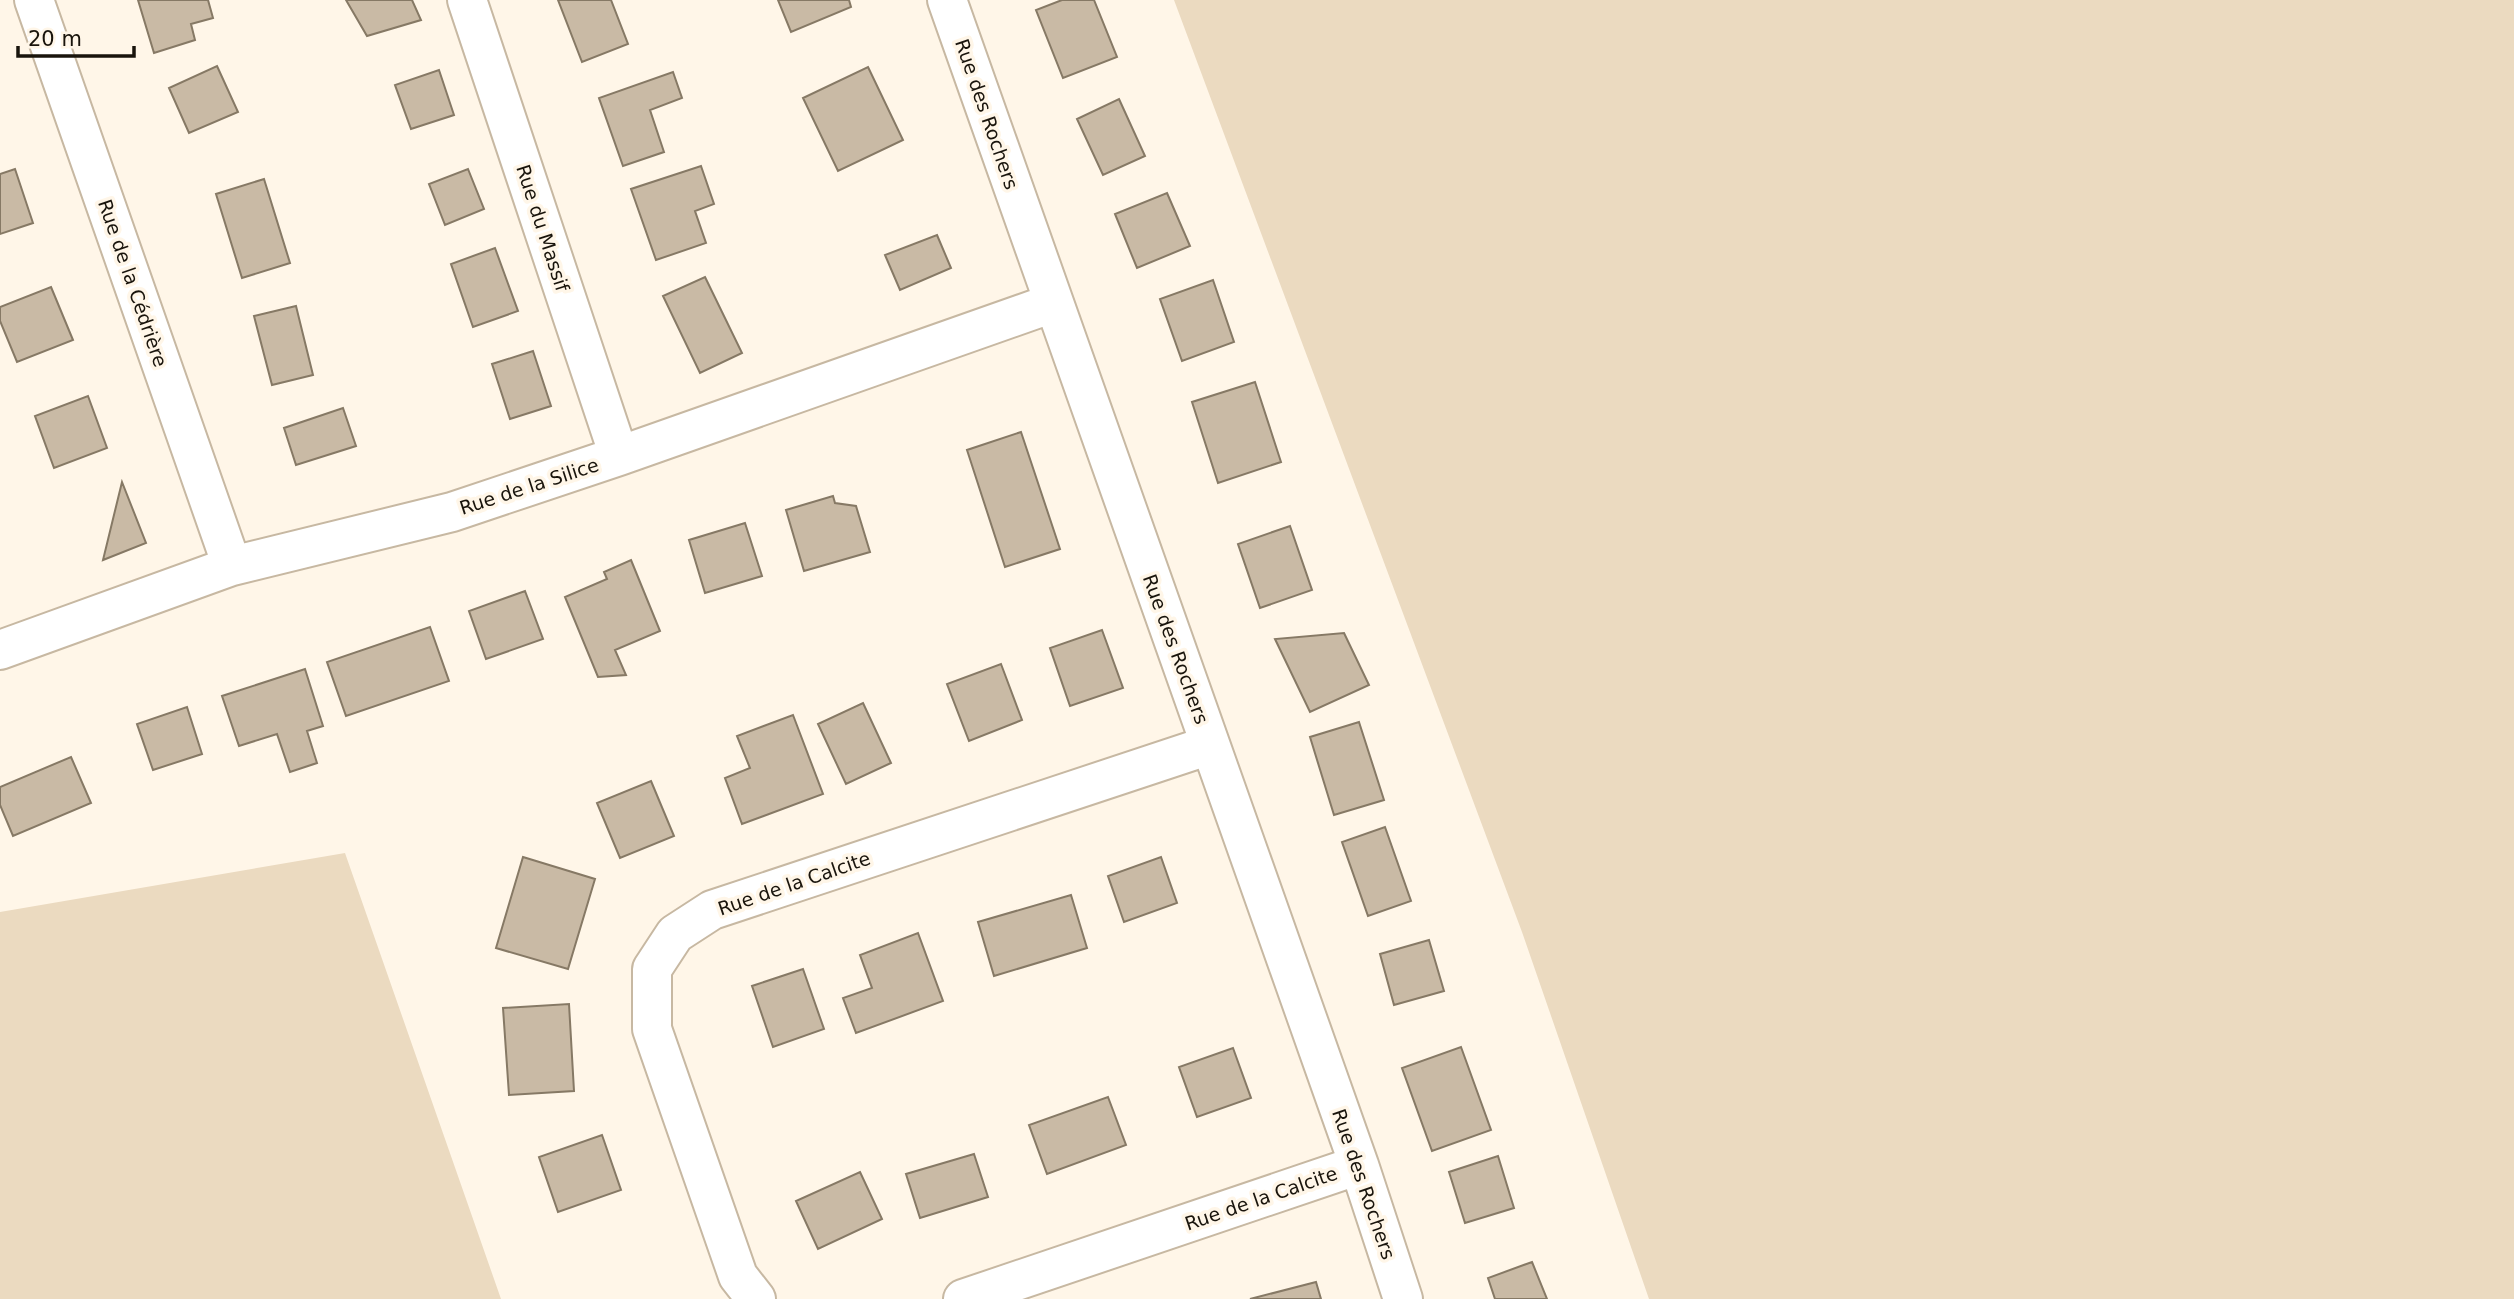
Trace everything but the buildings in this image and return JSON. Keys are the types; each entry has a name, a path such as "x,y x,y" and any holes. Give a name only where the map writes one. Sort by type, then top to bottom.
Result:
{"street":[{"name":"Rue de la Cédrière","path":"34,0 232,566"},
{"name":"Rue du Massif","path":"467,0 619,456"},
{"name":"Rue des Rochers","path":"947,0 1359,1165 1403,1299"},
{"name":"Rue de la Silice","path":"0,650 232,566 452,512 1053,303"},
{"name":"Rue de la Calcite","path":"757,1299 738,1276 652,1029 652,969 676,934 712,910 1210,746"},
{"name":"Rue de la Calcite","path":"963,1299 1359,1165"}],"shaded area":[{"path":"1174,0 2514,0 2514,1299 1649,1299 1522,932"},
{"path":"345,853 501,1299 0,1299 0,912"}]}
